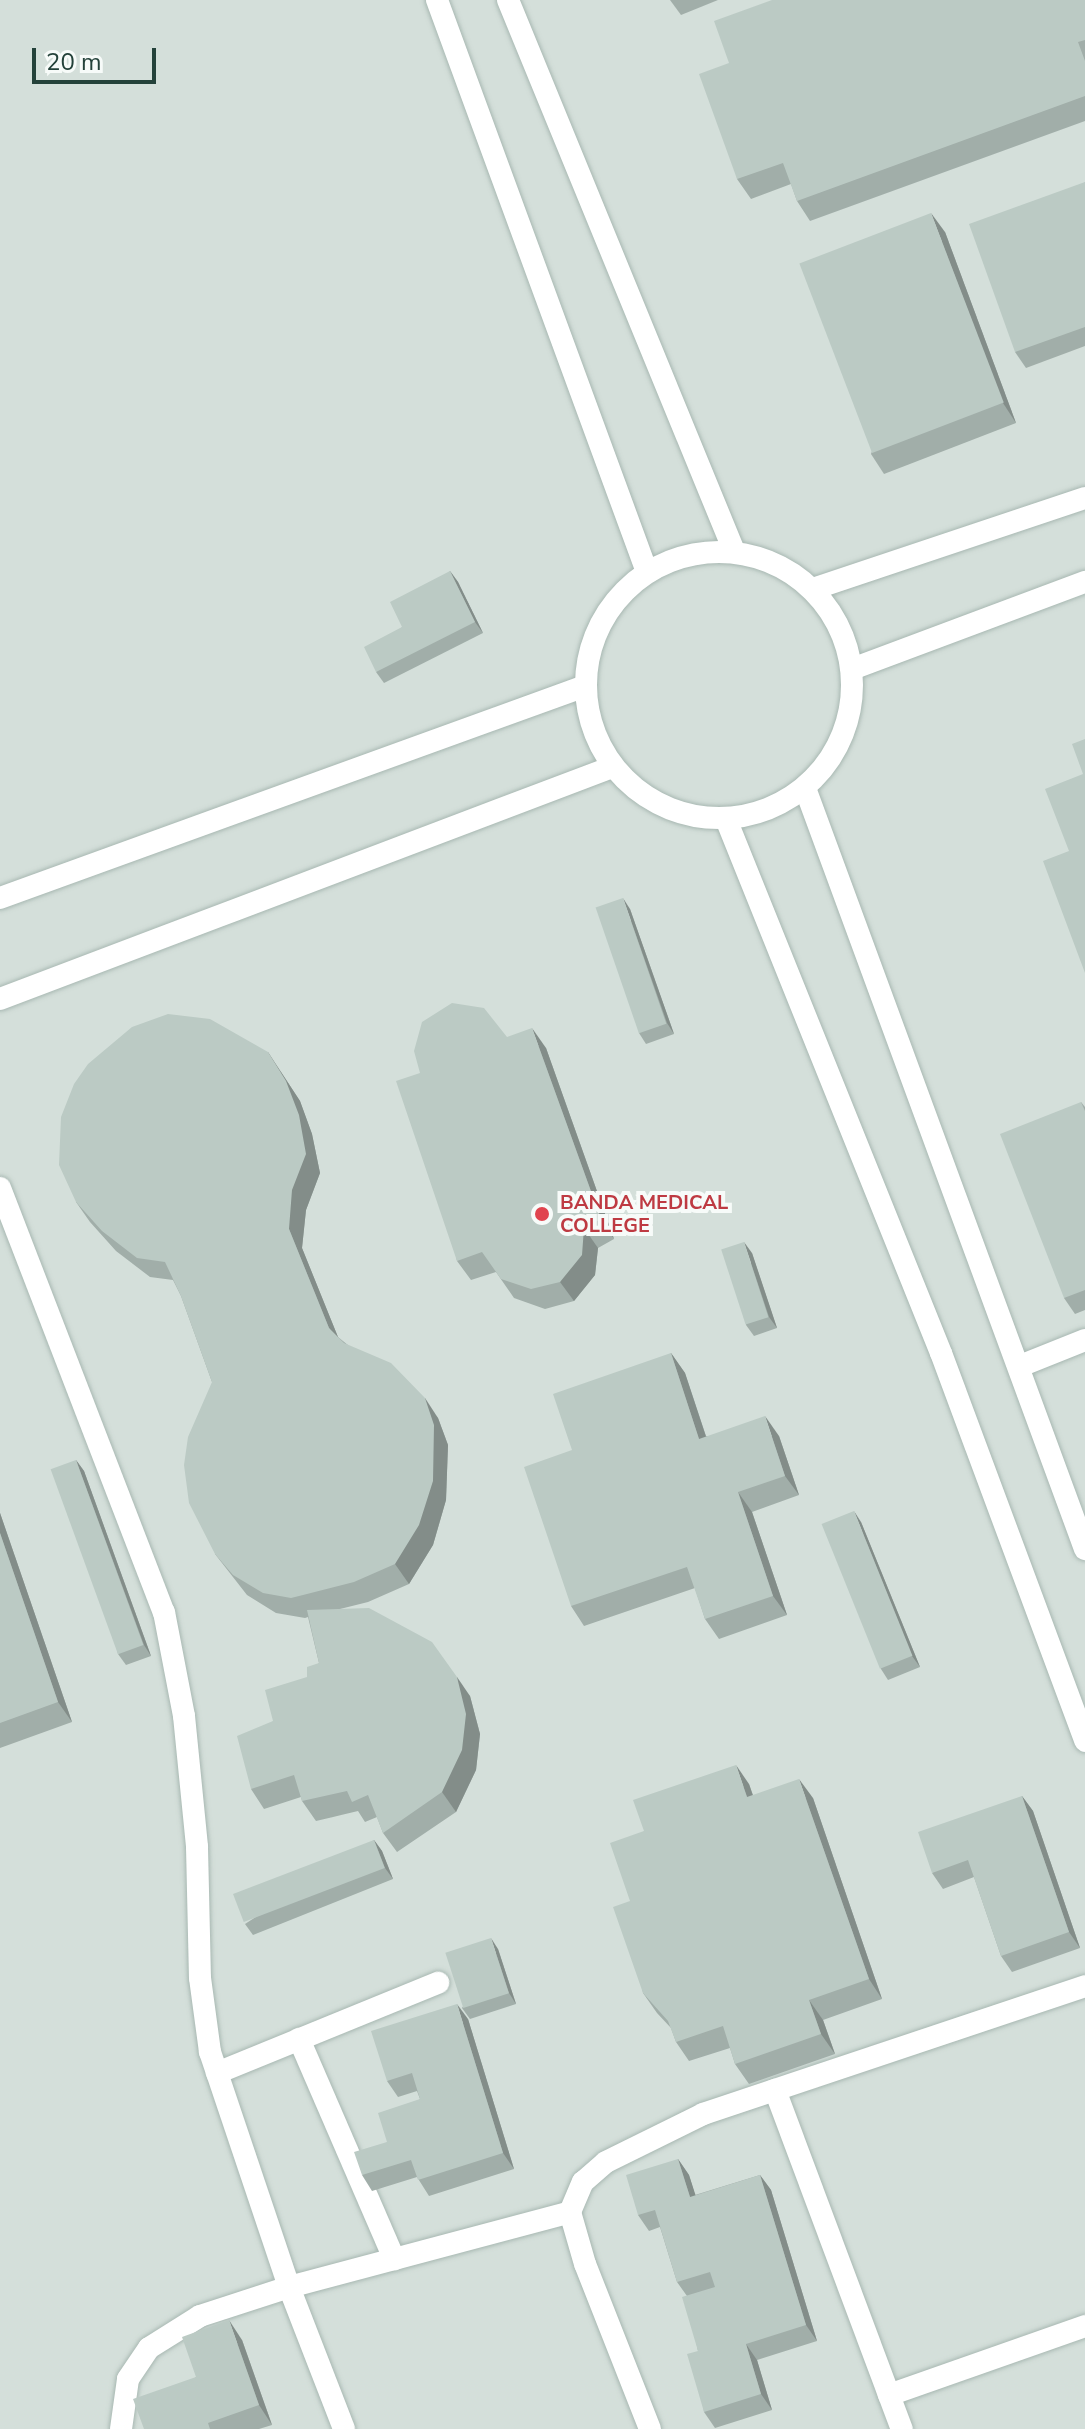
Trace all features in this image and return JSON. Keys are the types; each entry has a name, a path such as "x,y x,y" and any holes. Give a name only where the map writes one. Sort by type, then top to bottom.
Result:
{"lane":[{"path":"437,0 647,572"},
{"path":"508,0 734,551"},
{"path":"813,589 1085,498"},
{"path":"734,551 777,564 813,589 839,626 852,669 850,714 833,756 805,788 768,810 726,819 683,815 643,797 612,767 592,728 585,686 592,642 614,602 647,572 689,554 734,551"},
{"path":"852,669 1085,582"},
{"path":"0,898 585,686"},
{"path":"0,999 612,767"},
{"path":"805,788 1085,1549"},
{"path":"726,819 941,1353 1085,1741"},
{"path":"0,1188 164,1612 184,1716 197,1847 200,1978 210,2052 289,2287 344,2429"},
{"path":"1020,1366 1085,1340"},
{"path":"217,2073 438,1983"},
{"path":"650,2429 585,2264 570,2212 583,2182 606,2162 703,2114 1085,1986"},
{"path":"299,2039 394,2259"},
{"path":"775,2090 902,2429"},
{"path":"121,2429 128,2379 149,2348 200,2316 289,2287 570,2212"},
{"path":"889,2395 1085,2326"}],"shaded area":[{"name":"BANDA MEDICAL COLLEGE","path":"0,0 1085,0 1085,2429 0,2429"}],"building":[{"path":"772,0 1085,0 1085,40 1078,42 1085,61 1085,96 797,201 783,163 737,179 699,74 729,63 714,21"},
{"path":"1085,182 1085,327 1015,352 969,224"},
{"path":"931,213 1004,403 872,453 799,264"},
{"path":"450,571 475,622 376,672 364,647 402,627 390,602"},
{"path":"1085,739 1085,973 1043,861 1069,851 1045,789 1083,774 1072,744"},
{"path":"623,898 666,1024 639,1033 596,907"},
{"path":"452,1003 484,1008 507,1037 532,1028 601,1219 584,1228 582,1255 560,1282 531,1289 501,1279 482,1252 457,1261 396,1081 420,1073 414,1051 422,1022"},
{"path":"168,1014 210,1019 268,1052 286,1081 299,1115 306,1154 292,1190 289,1229 329,1328 344,1343 391,1363 425,1398 434,1425 433,1481 419,1525 395,1564 354,1582 291,1598 263,1593 233,1575 215,1554 189,1503 184,1465 188,1437 212,1382 181,1296 165,1262 137,1258 102,1231 76,1202 59,1165 61,1117 74,1084 88,1064 132,1027"},
{"path":"1081,1102 1085,1111 1085,1290 1064,1298 1000,1134"},
{"path":"744,1242 768,1317 746,1325 721,1249"},
{"path":"671,1353 699,1439 765,1416 785,1476 738,1492 773,1596 705,1619 687,1567 571,1606 524,1467 572,1450 553,1394"},
{"path":"76,1460 143,1645 118,1654 51,1469"},
{"path":"854,1511 912,1656 880,1669 822,1524"},
{"path":"0,1533 58,1702 0,1723"},
{"path":"369,1608 432,1642 457,1677 466,1714 462,1750 442,1792 383,1833 368,1795 352,1802 347,1791 302,1801 294,1775 251,1789 237,1736 273,1721 265,1690 307,1677 307,1667 319,1663 307,1610"},
{"path":"736,1765 747,1797 799,1779 869,1979 809,2000 821,2034 735,2064 723,2026 676,2042 668,2021 643,1993 613,1907 630,1901 610,1843 644,1831 633,1800"},
{"path":"1022,1796 1069,1932 1001,1956 968,1860 932,1873 918,1832"},
{"path":"374,1840 385,1868 244,1922 233,1894"},
{"path":"491,1938 509,1993 463,2008 445,1953"},
{"path":"457,2004 503,2153 418,2180 411,2160 362,2175 354,2152 387,2142 378,2113 420,2099 412,2073 387,2081 371,2031"},
{"path":"678,2159 690,2197 760,2175 806,2325 746,2344 761,2394 704,2412 687,2354 698,2351 682,2297 715,2287 710,2272 677,2282 655,2210 638,2215 626,2175"},
{"path":"229,2320 259,2405 208,2423 210,2429 144,2429 133,2399 196,2377 182,2337"}],"place":[{"name":"BANDA MEDICAL COLLEGE","path":"542,1214"}]}
